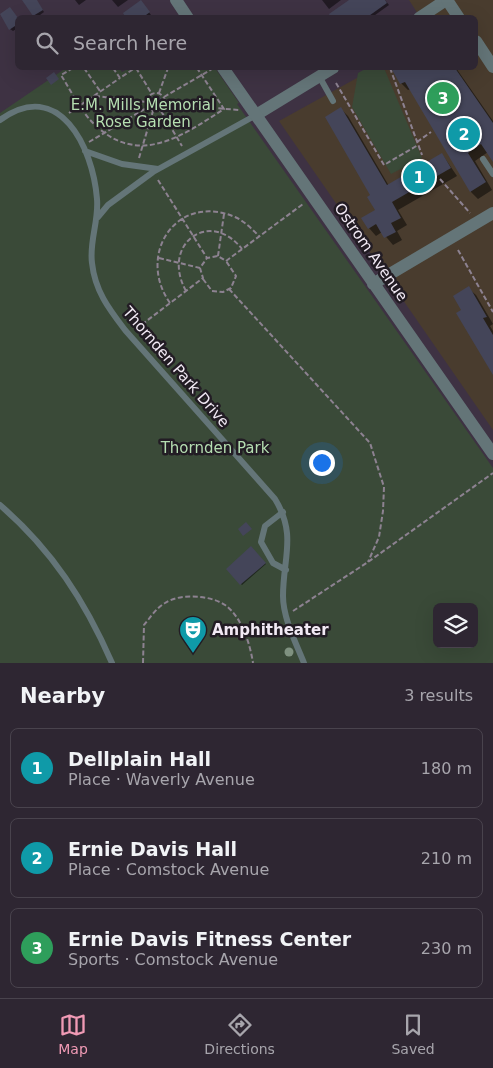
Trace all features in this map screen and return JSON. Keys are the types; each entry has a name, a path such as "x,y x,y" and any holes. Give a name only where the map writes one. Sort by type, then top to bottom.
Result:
{"street":[{"path":"176,0 186,15"},
{"path":"424,15 447,0 457,15"},
{"path":"478,44 493,67"},
{"name":"Ostrom Avenue","path":"224,70 493,453"},
{"path":"256,115 330,70"},
{"path":"373,284 493,213"}],"lane":[{"path":"319,76 333,101"},
{"name":"Thornden Park Drive","path":"0,120 11,112 30,105 46,106 59,113 84,148 94,182 98,217 91,262 99,292 105,304 276,499 284,512 289,543 283,597 286,615 304,663"},
{"path":"98,217 126,191 158,169 256,115"},
{"path":"84,148 122,164 158,169"},
{"path":"483,159 493,174"},
{"path":"0,505 52,556 98,631 112,663"},
{"path":"284,512 265,526 261,542 273,563 286,570"}],"path":[{"path":"70,70 61,76 92,122 104,133 126,144 142,147 162,144 224,109"},
{"path":"85,70 100,91"},
{"path":"114,70 120,78"},
{"path":"63,118 132,70"},
{"path":"136,70 152,94"},
{"path":"160,93 167,70"},
{"path":"198,70 224,109"},
{"path":"164,97 211,70"},
{"path":"391,70 422,155"},
{"path":"336,83 384,165 418,144 431,132"},
{"path":"152,94 160,93"},
{"path":"160,93 164,97 166,104"},
{"path":"152,94 147,102 148,107 153,111 161,111"},
{"path":"93,96 147,102"},
{"path":"166,104 224,109 256,115"},
{"path":"161,111 166,104"},
{"path":"84,148 104,133 148,107"},
{"path":"137,165 153,111"},
{"path":"161,111 187,154"},
{"path":"158,179 207,258"},
{"path":"440,180 470,212"},
{"path":"226,260 312,196"},
{"path":"170,303 159,280 158,258 168,231 182,217 197,213 224,214 241,220 259,236"},
{"path":"218,256 224,214"},
{"path":"186,291 180,280 178,262 183,247 193,235 203,232 221,233 235,241 242,249"},
{"path":"458,250 493,312"},
{"path":"218,256 226,260 236,276 234,285 230,290 223,292 212,291 203,278 200,268 207,258 218,256"},
{"path":"158,258 200,268"},
{"path":"135,331 203,278"},
{"path":"230,290 370,443 384,487 384,495 379,537 368,562"},
{"path":"286,615 368,562 493,473"},
{"path":"143,663 144,626 166,602 201,597 225,605 241,625 254,663"}],"shaded area":[{"path":"409,0 493,0 493,430 279,121 371,70 478,70 478,15 419,15"}],"green space":[{"name":"Thornden Park","path":"63,70 120,70 122,72 126,70 216,70 239,103 237,104 493,468 493,663 0,663 0,113"},
{"path":"363,70 385,70 422,158 391,174 352,107 358,73"}],"building":[{"path":"22,0 37,0 43,10 32,15"},
{"path":"141,0 150,12 146,15 124,15 123,13"},
{"path":"349,0 385,0 387,3 370,15 329,14"},
{"path":"10,7 16,15 15,26 9,30 0,14"},
{"path":"392,70 456,70 493,123 493,162 481,144 468,153 486,182 470,192 405,82 400,84"},
{"path":"54,72 59,79 51,85 46,78"},
{"path":"153,96 159,96 163,103 159,110 153,110 149,106 149,100"},
{"path":"341,107 387,185 442,153 451,168 392,202 401,218 391,223 396,232 384,238 376,224 368,229 361,218 375,210 367,197 370,195 325,117"},
{"path":"469,286 487,317 483,318 493,335 493,375 456,313 461,310 453,296"},
{"path":"246,522 252,529 243,536 238,529"},
{"path":"251,546 266,563 240,585 226,569"}],"place":[{"name":"Ernie Davis Fitness Center","path":"443,98"},
{"name":"Ernie Davis Hall","path":"464,134"},
{"name":"Dellplain Hall","path":"419,177"},
{"name":"Amphitheater","path":"193,654"}],"park label":[{"name":"E.M. Mills Memorial Rose Garden","path":"143,114"}]}
